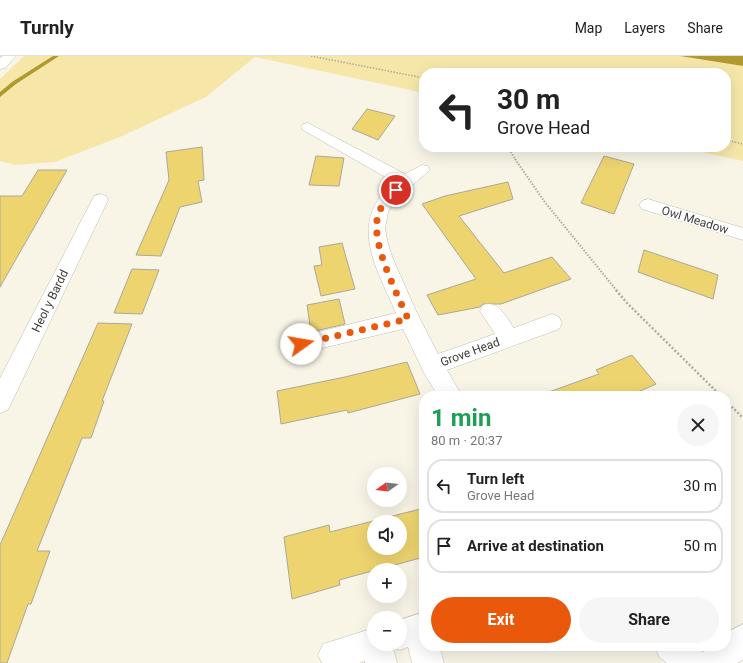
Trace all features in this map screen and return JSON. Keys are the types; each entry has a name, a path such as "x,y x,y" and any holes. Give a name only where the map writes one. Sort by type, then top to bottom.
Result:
{"street":[{"path":"0,65 10,56"},
{"path":"308,127 405,181"},
{"name":"Grove Head","path":"422,170 405,181 386,198 377,220 377,243 408,319 432,366 447,391"},
{"name":"Heol y Bardd","path":"0,402 100,200"},
{"name":"Owl Meadow","path":"648,205 743,234"},
{"name":"Grove Head","path":"490,311 509,338"},
{"path":"301,344 408,319"},
{"name":"Grove Head","path":"432,366 552,322"},
{"path":"414,630 419,642"},
{"path":"731,649 743,639"},
{"path":"334,655 367,646"},
{"path":"377,651 381,663"},
{"path":"423,651 428,663"},
{"path":"676,651 692,663"},
{"path":"714,663 728,651"}],"path":[{"path":"311,56 419,77"},
{"path":"731,141 743,144"},
{"path":"510,152 544,201 627,303 716,391"},
{"path":"731,406 743,418"}],"shaded area":[{"path":"24,56 680,56 743,66 743,161 702,152 731,152 731,68 419,68 419,92 255,57 206,97 120,137 55,162 15,165 0,161 0,79"},
{"path":"680,56 743,56 743,66"}],"building":[{"path":"367,109 395,116 378,140 352,129"},
{"path":"202,147 204,180 198,181 202,202 180,207 161,256 136,255 169,180 166,152"},
{"path":"316,156 344,158 339,186 309,185"},
{"path":"604,156 634,164 614,214 581,203"},
{"path":"38,170 67,170 0,287 0,196 22,196"},
{"path":"508,182 513,199 459,216 504,273 552,257 571,279 501,304 483,304 480,307 438,315 427,295 476,279 422,204 445,196"},
{"path":"342,243 355,289 321,296 314,266 322,265 319,247"},
{"path":"644,250 718,275 713,299 638,272"},
{"path":"132,269 159,270 142,314 114,313"},
{"path":"339,299 345,324 311,332 307,305"},
{"path":"98,323 132,324 102,401 104,401 91,438 82,438 37,551 50,551 31,604 28,604 7,663 0,663 0,545"},
{"path":"632,355 656,384 640,391 552,391 599,374 596,370"},
{"path":"407,362 419,394 348,413 347,410 281,424 277,391"},
{"path":"419,509 419,558 402,563 367,563 367,572 339,580 340,585 292,599 284,537 329,525 330,532 367,523 367,555 407,555 407,515 397,515"}],"waterway":[{"path":"0,95 14,83 56,56"}],"route":[{"path":"301,344 408,319 377,243 377,220 386,198 396,190"}]}
